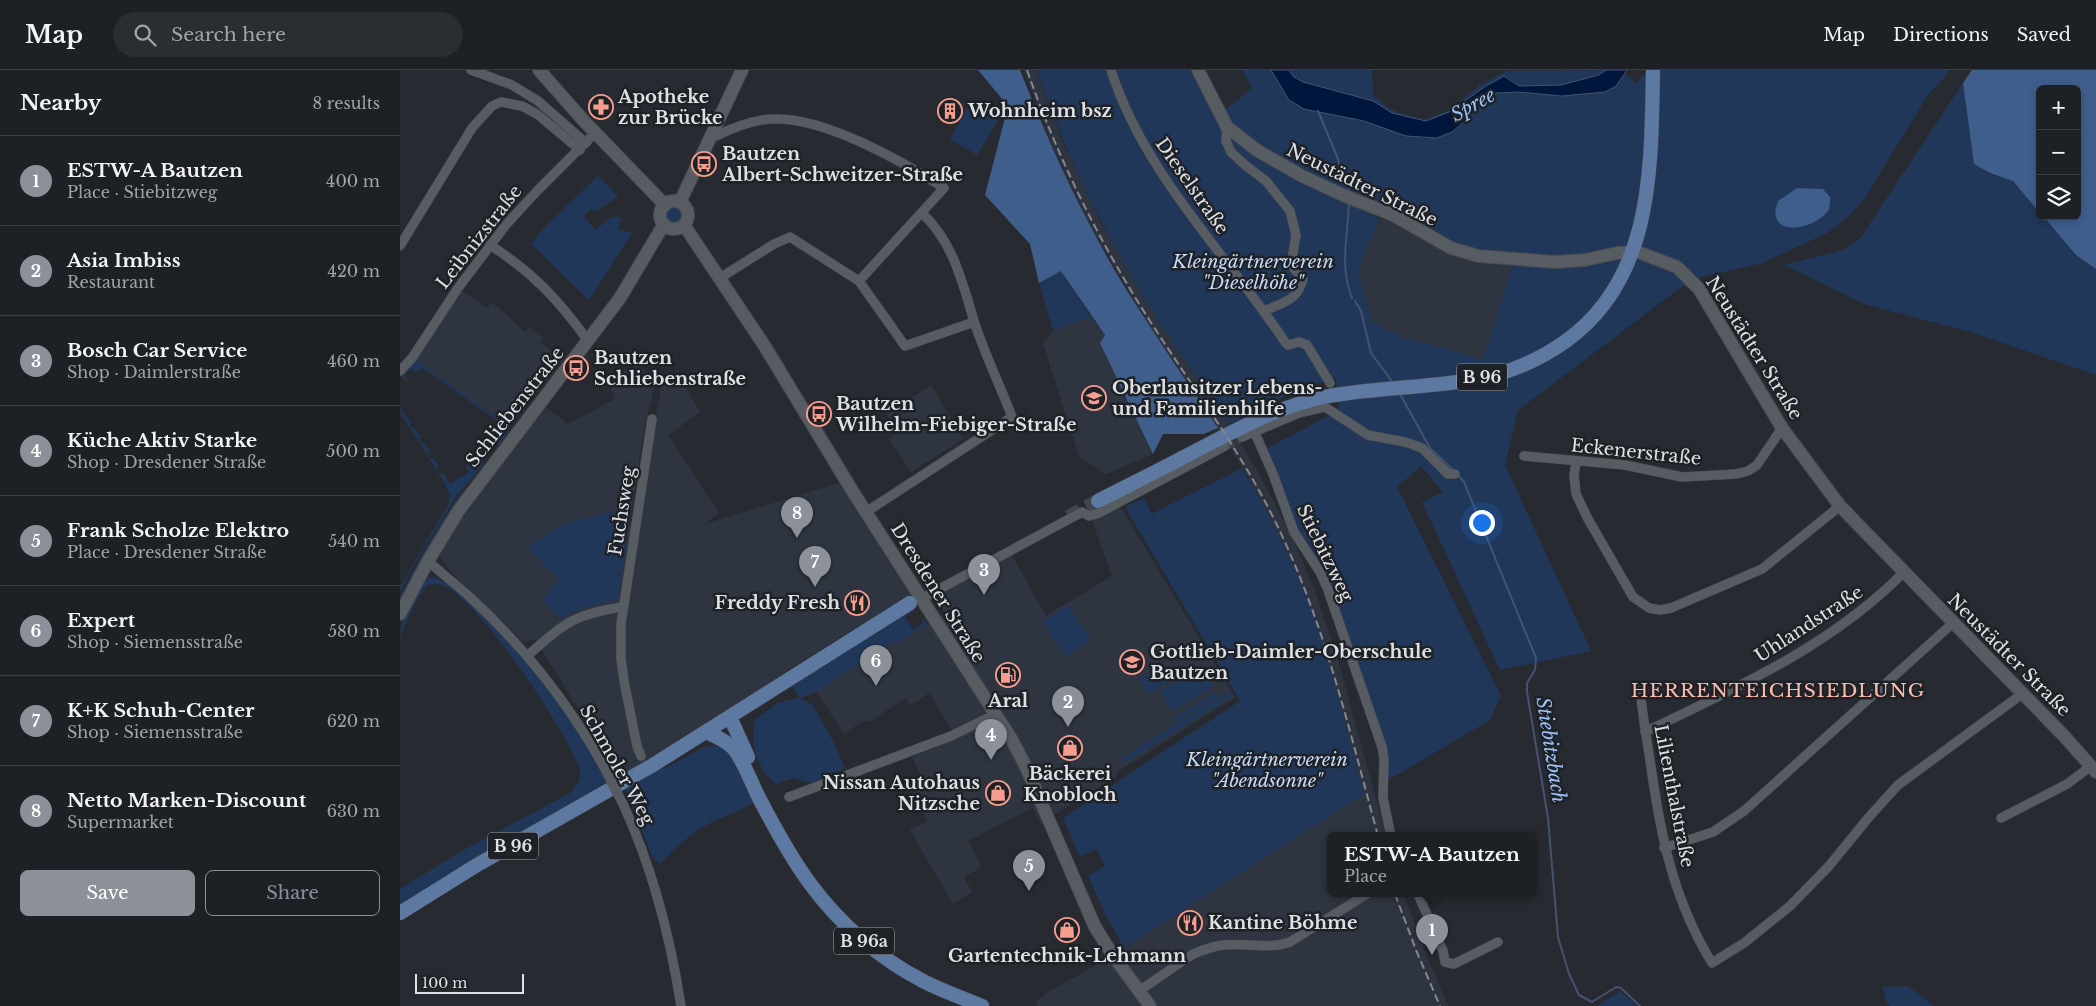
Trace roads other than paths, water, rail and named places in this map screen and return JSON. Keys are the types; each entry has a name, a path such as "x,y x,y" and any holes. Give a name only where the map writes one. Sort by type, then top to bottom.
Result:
{"main road":[{"path":"540,70 595,133 665,205"},
{"path":"680,202 742,70"},
{"name":"Neustädter Straße","path":"1198,70 1227,127 1273,161 1349,198 1393,215 1444,245 1470,254 1554,262 1573,262 1633,252 1670,263 1684,272 1694,282 1782,428 1840,506 1903,573 2065,737 2093,769"},
{"name":"B 96","path":"1098,501 1274,412 1323,397 1455,382 1494,375 1519,367 1548,354 1576,334 1604,305 1623,276 1633,252 1647,188 1652,129 1653,70"},
{"path":"672,201 680,202 688,213 684,225 672,228 664,224 660,212 665,205 672,201"},
{"name":"Schliebenstraße","path":"400,614 443,533 478,483 620,298 664,224"},
{"name":"Dresdener Straße","path":"684,225 764,346 866,512 915,601 996,714 1026,765 1096,927 1112,954 1150,1006"},
{"name":"B 96","path":"400,913 477,865 616,787 915,601"},
{"name":"B 96a","path":"725,720 734,748 798,866 812,886 854,933 904,971 932,986 982,1006"},
{"name":"B 96a","path":"725,720 770,803 781,835"},
{"name":"B 96a","path":"706,732 720,738 734,748"}],"street":[{"path":"472,70 512,85 538,101 583,147"},
{"name":"Dieselstraße","path":"1111,70 1124,109 1144,147 1209,240 1288,345 1299,342 1306,345 1330,383"},
{"path":"400,246 472,128 492,106 501,102 522,106 537,114 583,147"},
{"path":"711,135 716,136 757,120 775,118 800,121 838,133 901,162 944,188 859,281"},
{"path":"1227,127 1226,141 1231,152 1278,194 1290,211 1294,223 1296,235 1291,264 1303,279 1300,290 1293,297 1264,311"},
{"name":"Leibnizstraße","path":"400,371 412,358 458,288 490,245 536,192 595,133"},
{"path":"866,512 1012,417 974,322 968,298 947,244 938,229 922,213"},
{"path":"720,278 774,244 790,237 859,281 904,346 974,322"},
{"path":"490,245 530,274 552,294 568,312 588,341"},
{"path":"1242,437 1299,413 1325,407 1368,435 1405,442 1422,448 1448,474 1455,474"},
{"name":"Fuchsweg","path":"641,756 635,739 624,681 621,648 622,607 637,524 652,419"},
{"name":"Eckenerstraße","path":"1524,456 1625,465 1682,477 1736,474 1748,471 1757,465 1782,428"},
{"name":"Stiebitzweg","path":"1254,431 1273,474 1294,532 1320,572 1340,620 1382,747 1384,759 1383,798 1391,832"},
{"path":"915,601 1082,512 1089,516 1099,513 1224,446"},
{"path":"1576,462 1574,475 1576,494 1588,519 1633,597 1649,608 1660,610 1671,608 1762,569 1840,506"},
{"name":"Schmoler Weg","path":"428,561 471,598 528,656 577,721 605,769 638,838 652,878 670,940 681,1006"},
{"name":"Uhlandstraße","path":"1645,732 1754,679 1784,662 1860,612 1903,573"},
{"path":"528,656 568,622 596,611 622,607"},
{"path":"1664,848 1713,832 1744,811 1953,623"},
{"name":"Lilienthalstraße","path":"1640,687 1645,732 1664,848 1692,928 1712,963 1744,943 1790,906 1829,866 1874,810 1898,785 2022,694"},
{"path":"789,797 951,736 996,714"},
{"name":"Neustädter Straße","path":"2001,818 2093,769"},
{"path":"1140,991 1193,954 1202,950 1224,945 1282,945 1290,942 1362,897"},
{"path":"1419,897 1443,951 1445,962 1454,964 1498,942"}],"water":[{"name":"Spree","path":"1271,70 1289,70 1294,77 1303,82 1373,101 1392,113 1426,121 1449,112 1504,76 1519,86 1561,85 1599,75 1606,70 1627,70 1616,86 1605,92 1562,96 1519,92 1496,93 1470,111 1466,120 1452,132 1437,138 1406,136 1364,121 1304,109 1289,100"}],"waterway":[{"name":"Stiebitzbach","path":"1318,111 1338,159 1341,174 1348,183 1349,192"},
{"name":"Stiebitzbach","path":"1349,202 1345,262 1348,286 1352,298"},
{"name":"Stiebitzbach","path":"1355,301 1361,311 1371,353 1394,384"},
{"name":"Stiebitzbach","path":"1400,394 1430,448 1454,471"},
{"name":"Stiebitzbach","path":"1457,474 1464,482 1536,658 1535,670 1527,683 1527,692 1548,818 1558,937 1569,974 1579,995 1592,1002 1616,987 1621,988 1640,1006"}],"tunnel":[{"path":"1225,446 1242,437"},
{"path":"1068,517 1098,501"}],"railway":[{"path":"1027,70 1059,152 1111,257 1143,311 1236,451 1269,509 1288,548 1319,628 1377,832"},
{"path":"1396,897 1440,1006"}],"place":[{"name":"Apotheke zur Brücke","path":"601,107"},
{"name":"Wohnheim bsz","path":"950,111"},
{"name":"Bautzen Albert-Schweitzer-Straße","path":"704,164"},
{"name":"Bautzen Schliebenstraße","path":"576,368"},
{"name":"Oberlausitzer Lebens- und Familienhilfe","path":"1094,398"},
{"name":"Bautzen Wilhelm-Fiebiger-Straße","path":"819,414"},
{"name":"Netto Marken-Discount","path":"797,538"},
{"name":"K+K Schuh-Center","path":"815,587"},
{"name":"Bosch Car Service","path":"984,595"},
{"name":"Freddy Fresh","path":"857,603"},
{"name":"Gottlieb-Daimler-Oberschule Bautzen","path":"1132,662"},
{"name":"Aral","path":"1008,675"},
{"name":"Expert","path":"876,686"},
{"name":"Asia Imbiss","path":"1068,727"},
{"name":"Bäckerei Knobloch","path":"1070,748"},
{"name":"Küche Aktiv Starke","path":"991,760"},
{"name":"Nissan Autohaus Nitzsche","path":"998,793"},
{"name":"Frank Scholze Elektro","path":"1029,891"},
{"name":"Kantine Böhme","path":"1190,923"},
{"name":"Gartentechnik-Lehmann","path":"1067,930"},
{"name":"ESTW-A Bautzen","path":"1432,955"}],"district":[{"name":"HERRENTEICHSIEDLUNG","path":"1778,690"}],"park label":[{"name":"Kleingärtnerverein \"Dieselhöhe\"","path":"1253,272"},
{"name":"Kleingärtnerverein \"Abendsonne\"","path":"1267,770"}]}
